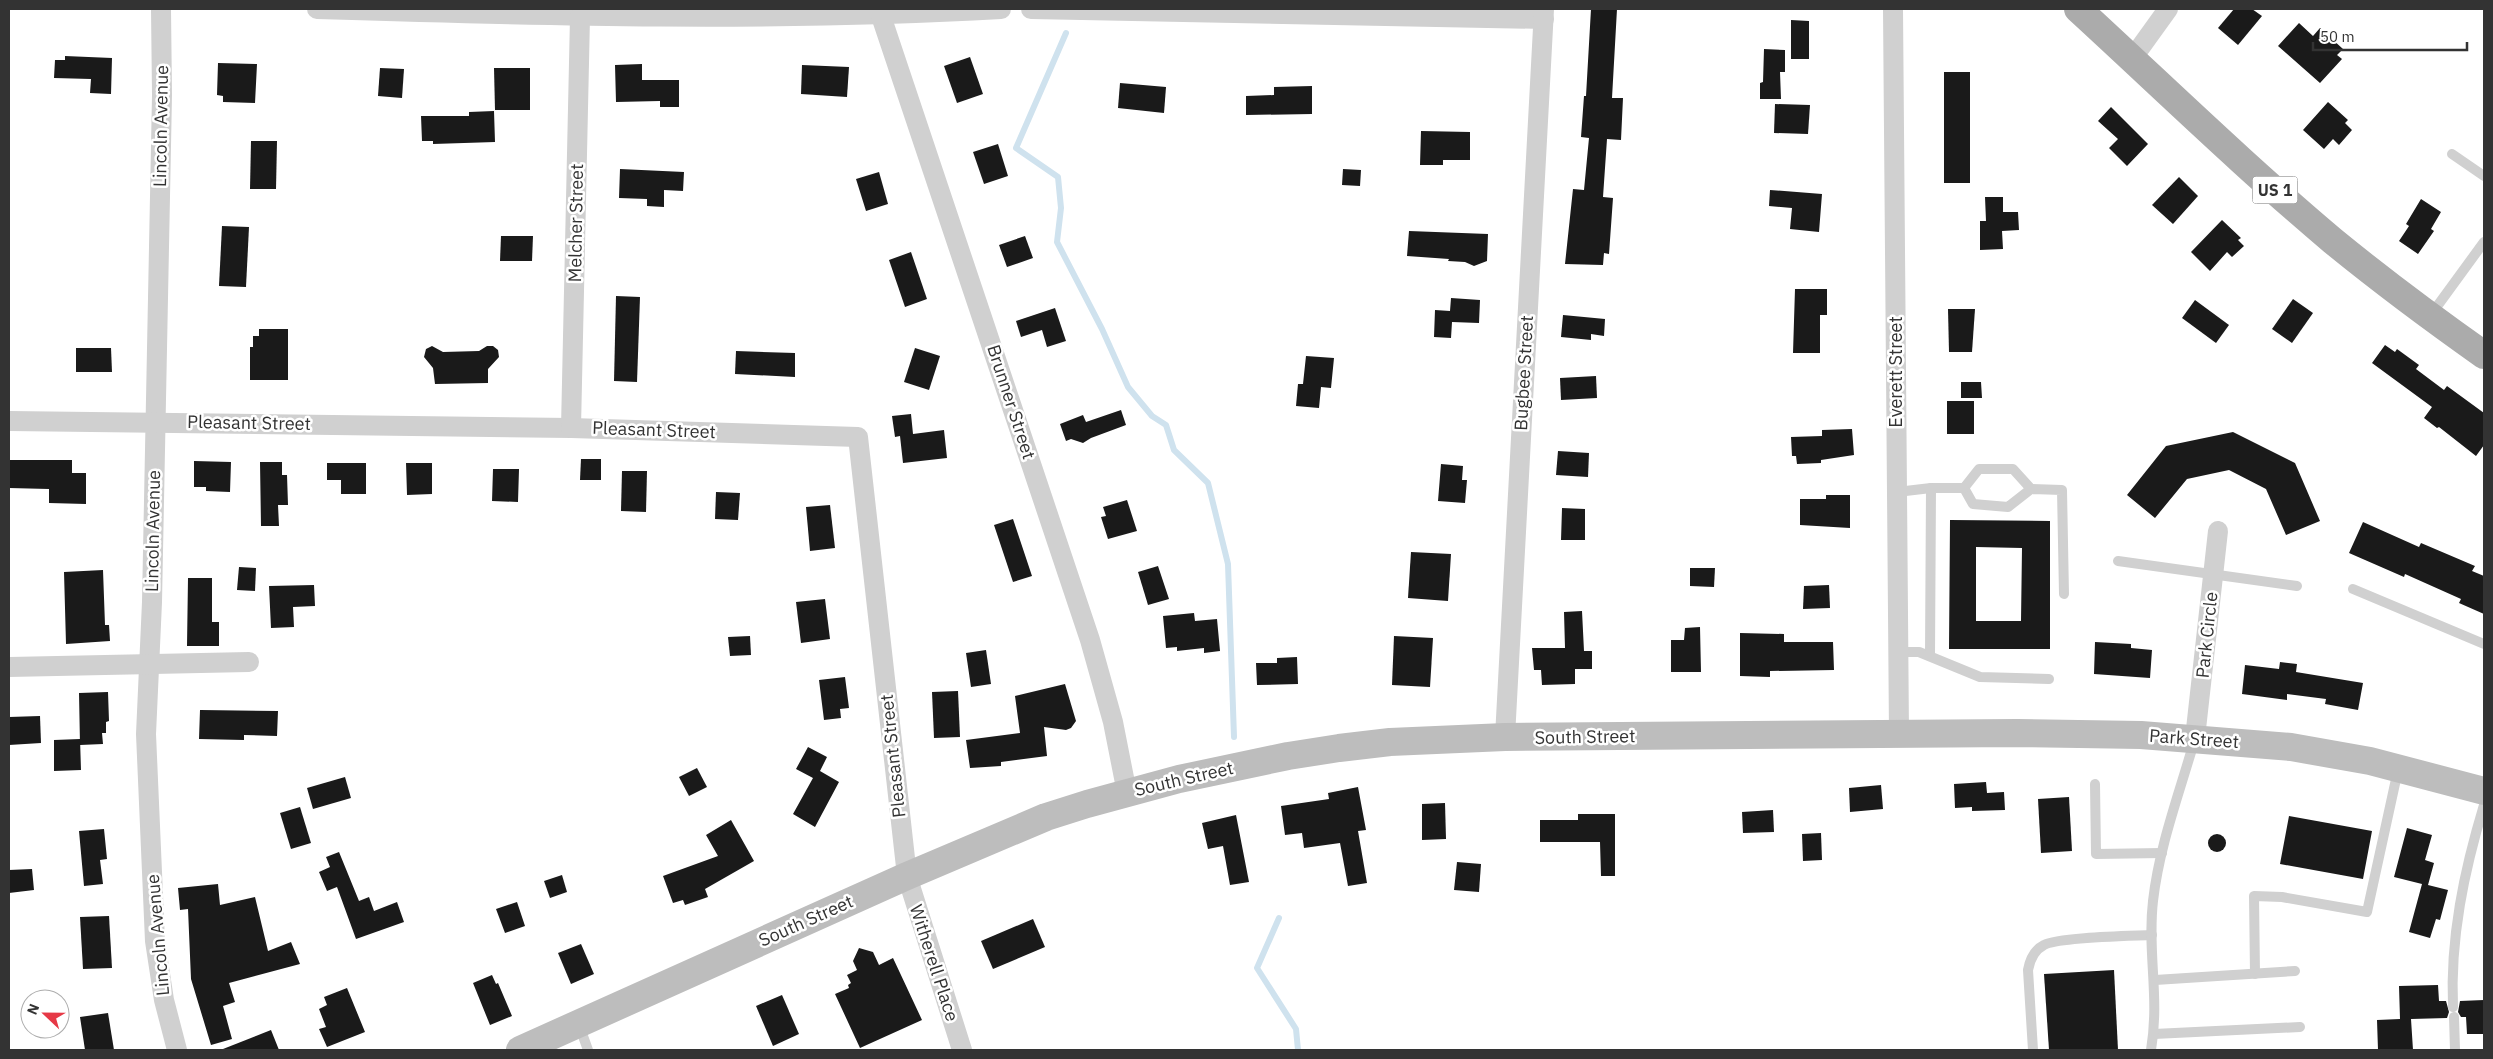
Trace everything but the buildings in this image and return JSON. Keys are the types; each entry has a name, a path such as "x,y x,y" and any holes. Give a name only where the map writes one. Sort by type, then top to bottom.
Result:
{"main road":[{"name":"US 1","path":"2078,9 2305,216 2430,316 2484,355"},
{"name":"South Street","path":"528,1049 578,1024 907,876 1046,817 1127,793 1228,768 1339,748 1410,741 1505,737 1899,734"},
{"name":"Park Street","path":"1899,734 2078,734 2195,738 2291,748 2399,768 2484,791"}],"street":[{"name":"Lincoln Avenue","path":"161,9 162,95 150,665 146,734 155,941 164,1000 177,1050"},
{"path":"317,9 580,17 882,16 1000,9"},
{"path":"1031,9 1544,14"},
{"name":"Everett Street","path":"1893,9 1899,734"},
{"path":"2132,59 2168,9"},
{"name":"Bugbee Street","path":"1505,737 1544,14"},
{"name":"Brunner Street","path":"882,16 1090,640 1113,722 1127,793"},
{"name":"Melcher Street","path":"571,428 580,17"},
{"name":"Pleasant Street","path":"9,421 571,428 858,436 907,876"},
{"name":"Park Circle","path":"2195,738 2218,531"},
{"path":"9,667 249,662"},
{"name":"Witherell Place","path":"907,876 962,1050"}],"lane":[{"path":"2452,154 2484,176"},
{"path":"2430,316 2484,242"},
{"path":"1964,488 1979,469 2013,469 2031,489"},
{"path":"1897,492 1931,488 1964,488"},
{"path":"1930,656 1931,488"},
{"path":"1964,488 1973,504 2008,506 2031,489 2062,490 2064,594"},
{"path":"2118,561 2297,586"},
{"path":"2353,589 2484,644"},
{"path":"1898,652 1920,652 1980,677 2049,679"},
{"path":"2151,1050 2154,1034 2155,980 2152,935 2153,902 2162,853 2195,738"},
{"path":"2255,974 2254,896 2282,897 2367,912 2399,768"},
{"path":"2095,784 2096,854 2162,853"},
{"path":"2455,1050 2452,969 2456,924 2484,805"},
{"path":"2033,1050 2028,970 2030,960 2035,952 2051,942 2152,935"},
{"path":"2155,980 2295,971"},
{"path":"578,1024 588,1050"},
{"path":"2154,1034 2300,1027"}],"waterway":[{"path":"1066,33 1016,148 1058,177 1061,208 1057,242 1102,329 1128,387 1152,416 1166,425 1174,450 1208,483 1228,564 1234,737"},
{"path":"1279,918 1257,968 1296,1029 1298,1050"}]}
